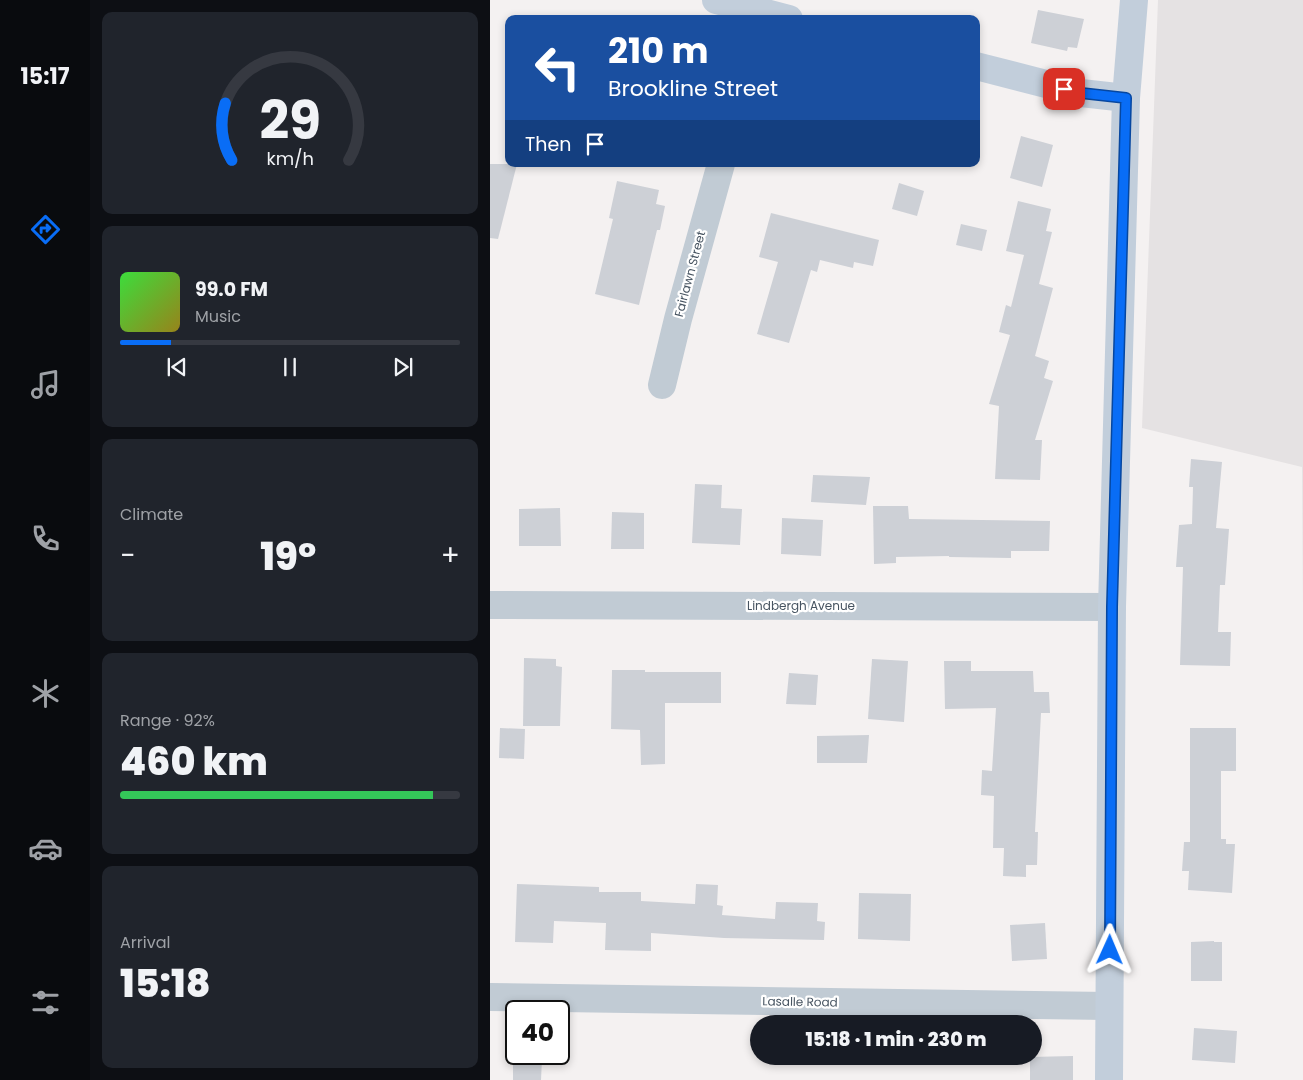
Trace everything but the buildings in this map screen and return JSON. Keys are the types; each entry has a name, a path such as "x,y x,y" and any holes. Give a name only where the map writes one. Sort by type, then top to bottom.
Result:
{"street":[{"path":"716,0 759,15"},
{"path":"1109,1080 1112,607 1126,98 1134,0"},
{"path":"980,67 1081,93 1126,98"},
{"name":"Fairlawn Street","path":"662,385 678,319 720,167"},
{"name":"Lindbergh Avenue","path":"490,605 1112,607"},
{"name":"Lasalle Road","path":"490,997 1109,1006"}],"shaded area":[{"path":"1158,0 1303,0 1303,606 1302,467 1142,428"}],"route":[{"path":"1064,89 1081,93 1126,98 1112,607 1110,950"}]}
